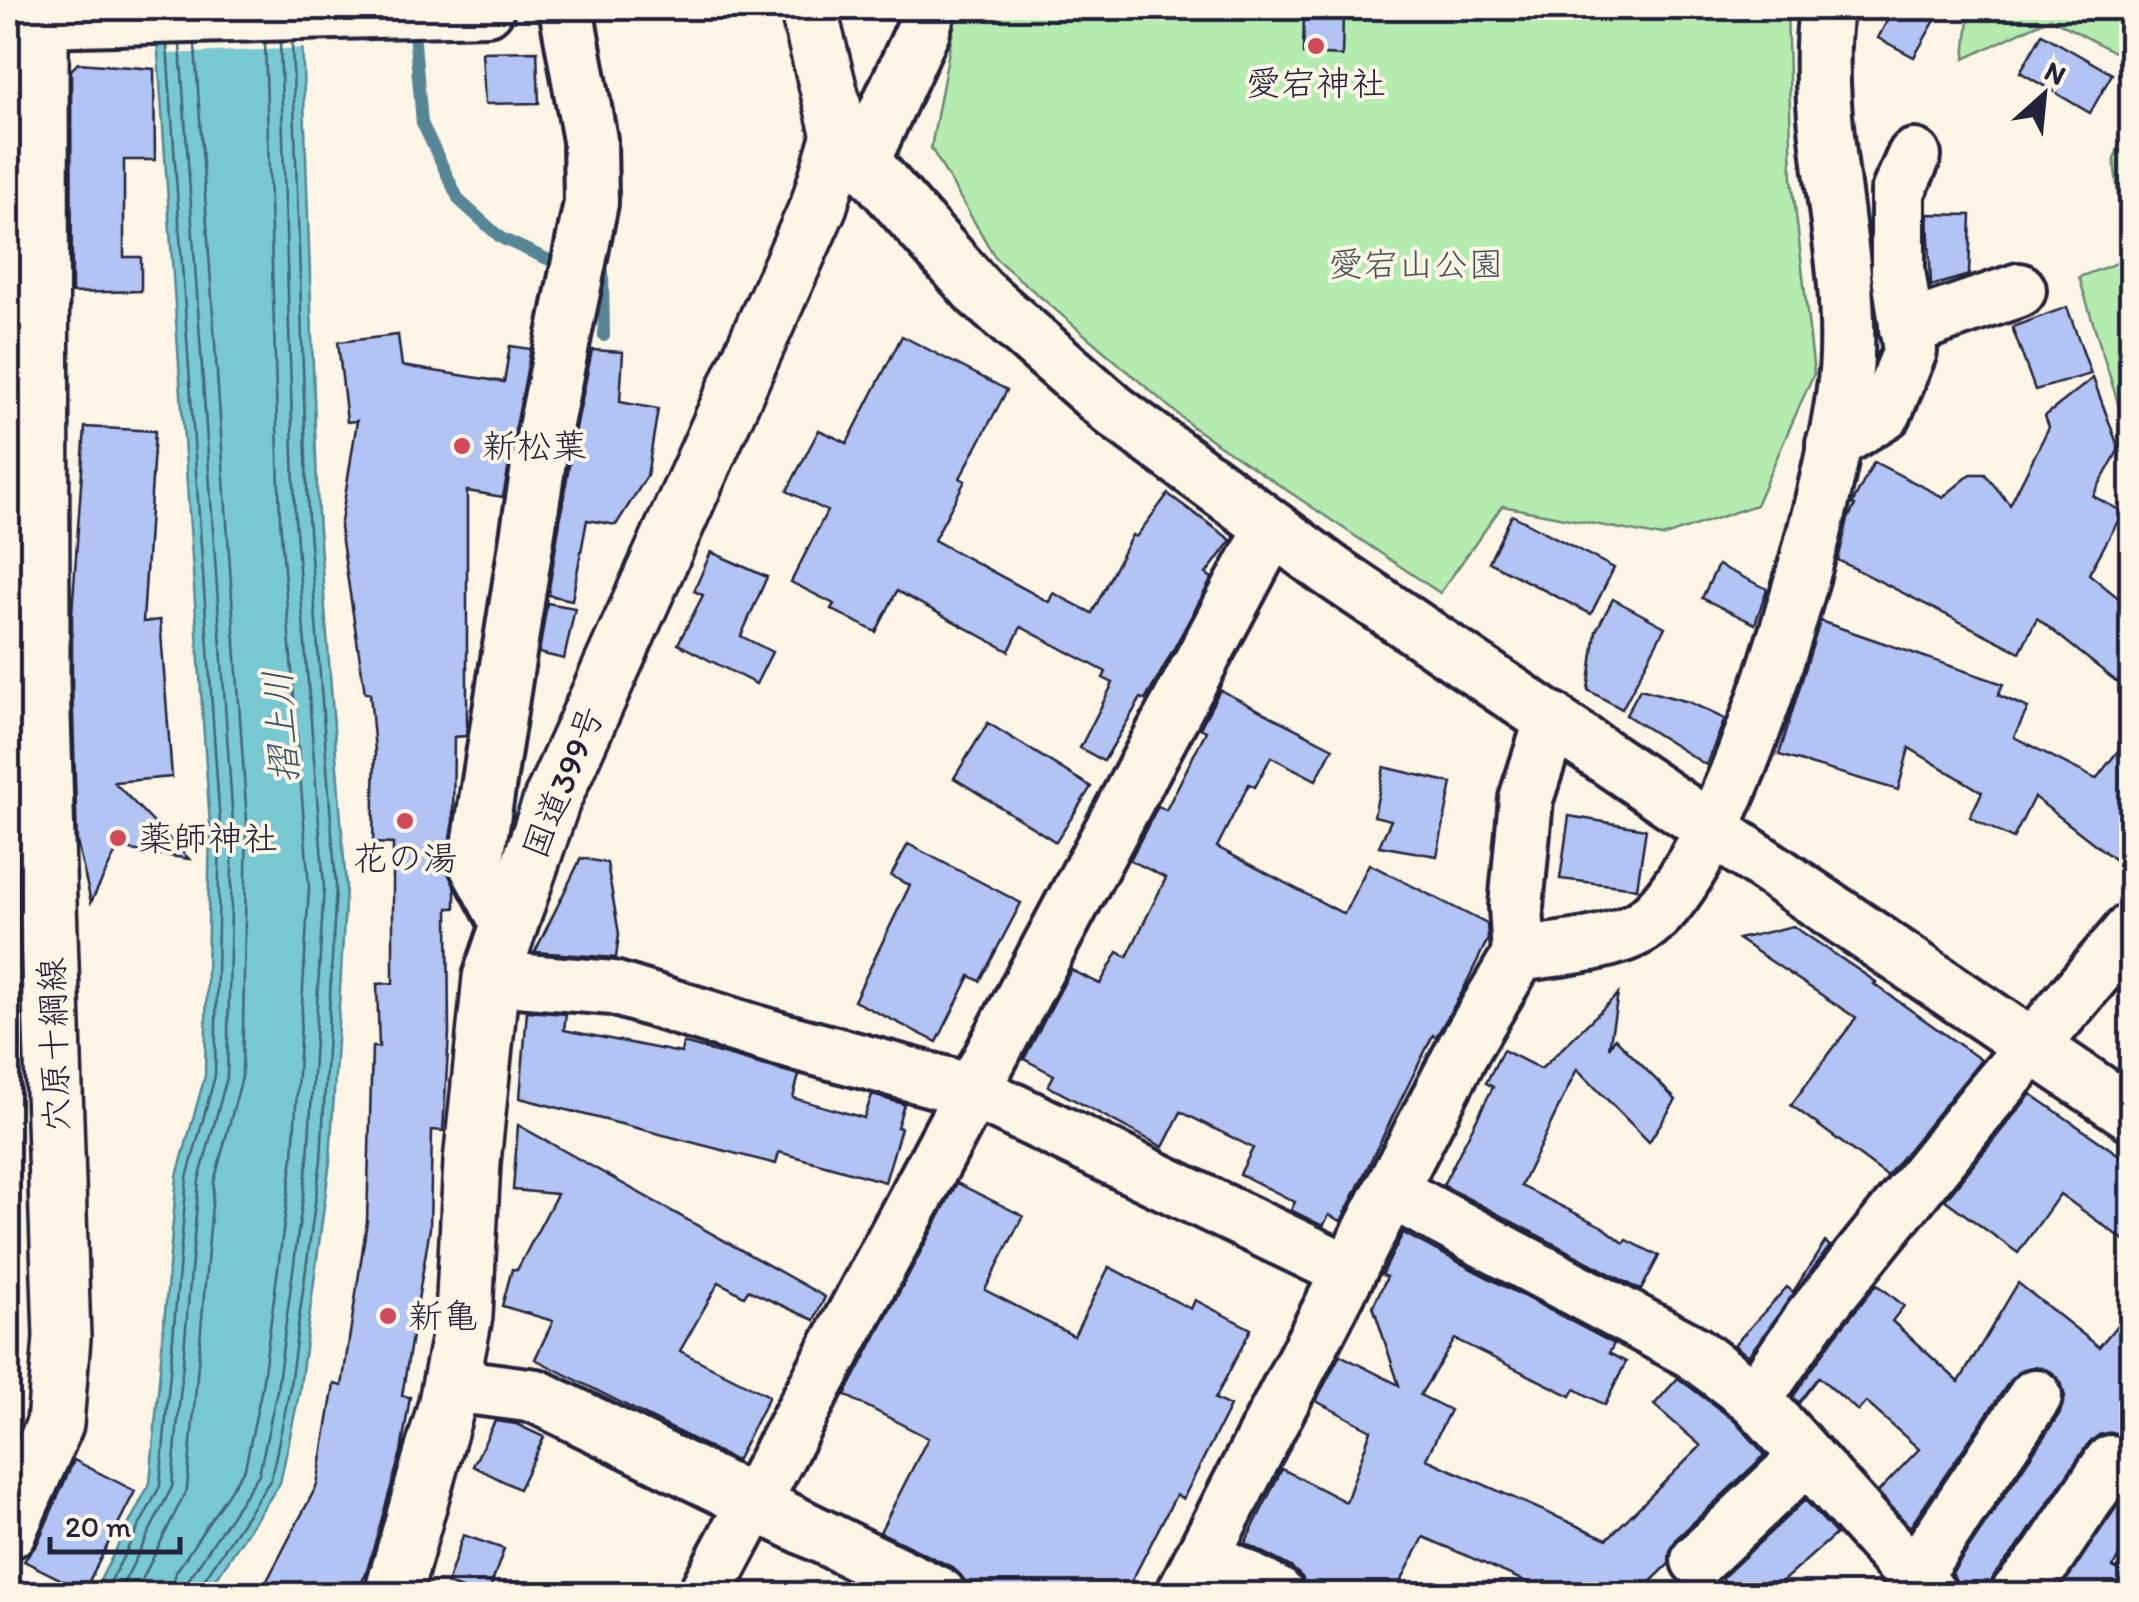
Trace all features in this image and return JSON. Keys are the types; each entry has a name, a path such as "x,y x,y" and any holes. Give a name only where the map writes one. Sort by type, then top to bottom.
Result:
{"main road":[{"path":"808,8 851,148"},
{"name":"穴原十綱線","path":"8,1531 55,1424 61,1379 59,1188 27,812 41,684 40,14"},
{"name":"国道399号","path":"393,1594 421,1504 464,1316 472,1162 491,978 552,800 819,205 851,148"}],"street":[{"path":"40,14 166,18 487,8"},
{"path":"509,926 476,865 542,448 591,203 590,140 566,8"},
{"path":"929,8 923,30 851,148 979,292 1114,412 1272,528 2132,1114"},
{"path":"1519,955 1587,944 1637,930 1674,894 1713,829 1780,655 1823,501 1848,358 1844,256 1823,103 1821,45 1826,8"},
{"path":"1833,444 1885,412 1910,351 1898,270 1898,192 1914,156"},
{"path":"1906,329 2020,290"},
{"path":"705,1594 1272,528"},
{"path":"1277,1594 1193,1575 1465,1046 1519,955 1516,906 1526,799 1552,719"},
{"path":"1755,1399 1824,1302 1984,1102 2132,930"},
{"path":"491,978 613,988 779,1039 973,1091 1348,1270"},
{"path":"1390,1192 1694,1352 1755,1399 1921,1584"},
{"path":"451,1385 536,1396 939,1594"},
{"path":"1921,1584 1922,1564 2036,1396"},
{"path":"1698,1560 1808,1457"},
{"path":"2017,1594 2048,1558 2111,1462"}],"green space":[{"name":"愛宕山公園","path":"957,8 1787,8 1792,179 1814,373 1756,505 1662,537 1502,506 1440,593 1194,428 996,259 931,148"},
{"path":"1970,8 2131,8 2131,61 2050,18 1965,59"},
{"path":"2131,115 2132,445 2079,277 2125,260 2114,159"}],"water":[{"name":"摺上川","path":"155,8 301,8 318,516 346,886 330,1161 299,1394 280,1483 206,1594 93,1594 150,1483 177,1176 205,1076 210,825"}],"pier":[{"path":"166,8 306,8 308,48 167,54"}],"building":[{"path":"1894,8 1942,8 1914,57 1878,38"},
{"path":"1304,15 1343,16 1342,56 1303,54"},
{"path":"2042,34 2112,74 2090,113 2020,72"},
{"path":"537,51 539,103 485,104 482,52"},
{"path":"78,63 154,69 155,160 124,160 124,257 141,257 141,291 72,293 71,70"},
{"path":"1928,214 1971,215 1969,275 1931,286"},
{"path":"2067,307 2091,374 2035,390 2012,327"},
{"path":"398,335 402,366 504,382 510,346 531,349 503,497 467,491 467,727 466,736 454,737 453,821 446,860 455,889 455,908 448,908 449,1034 443,1131 432,1130 430,1228 402,1396 410,1397 401,1452 366,1574 355,1594 260,1594 317,1485 334,1384 342,1386 367,1221 372,1047 379,1047 377,984 393,983 393,844 373,843 375,751 370,693 365,693 340,528 357,421 347,422 338,342"},
{"path":"902,336 1007,390 960,478 965,481 934,540 1049,602 1053,593 1092,613 1132,535 1136,537 1168,494 1231,540 1206,574 1212,578 1154,685 1145,700 1141,698 1104,761 1080,748 1113,683 1103,678 1106,672 1021,627 1009,651 897,591 876,632 791,582 827,511 787,491 819,430 847,443"},
{"path":"592,350 623,352 620,402 658,409 647,476 616,525 587,520 572,600 548,595"},
{"path":"2093,378 2119,449 2093,496 2123,512 2089,574 2132,609 2132,694 2037,618 2020,652 1838,560 1855,505 1852,504 1874,462 1943,497 1971,474 1985,474 2010,505 2049,427 2045,416"},
{"path":"85,427 155,431 143,622 160,620 172,777 114,782 189,859 118,848 91,902 77,842 72,683 72,614"},
{"path":"1512,515 1614,568 1591,614 1489,562"},
{"path":"711,552 767,577 741,636 772,652 756,684 678,644 703,595 694,591"},
{"path":"1718,565 1767,589 1755,624 1702,598"},
{"path":"1613,599 1665,627 1622,709 1588,690 1596,631"},
{"path":"547,603 575,608 564,659 539,653"},
{"path":"1820,621 2003,684 1998,695 2028,708 2014,737 2096,779 2132,733 2132,873 2034,797 2013,839 1970,817 1982,792 1909,748 1898,790 1779,755"},
{"path":"1640,689 1689,702 1725,719 1706,765 1626,715"},
{"path":"1220,690 1333,748 1316,780 1271,757 1255,787 1249,784 1217,847 1344,914 1369,864 1487,924 1488,939 1461,994 1436,1037 1433,1035 1341,1221 1329,1215 1323,1226 1291,1210 1295,1202 1240,1174 1253,1148 1181,1112 1163,1147 1048,1086 1054,1075 1024,1059 1071,970 1100,984 1118,952 1127,957 1166,878 1130,860 1158,806 1166,810 1206,731 1200,728"},
{"path":"988,723 1091,787 1056,842 954,778"},
{"path":"1384,767 1452,783 1437,856 1379,846 1391,820 1374,816"},
{"path":"1569,816 1646,829 1637,888 1560,879"},
{"path":"908,844 1021,903 980,981 970,976 937,1042 854,1001 910,885 891,876"},
{"path":"581,858 607,863 619,934 616,958 535,952"},
{"path":"1793,926 1981,1060 1887,1176 1791,1105 1856,1018 1738,939"},
{"path":"1618,994 1609,1048 1615,1038 1676,1100 1649,1142 1577,1069 1521,1186 1603,1227 1624,1243 1627,1240 1659,1256 1641,1290 1443,1185 1493,1087 1486,1083 1503,1050 1541,1069"},
{"path":"527,1011 566,1014 564,1030 681,1053 683,1043 799,1075 793,1098 864,1118 872,1095 904,1104 885,1182 779,1152 776,1164 520,1098"},
{"path":"2031,1094 2132,1164 2132,1246 2060,1194 2018,1253 1945,1200"},
{"path":"518,1125 825,1297 814,1320 748,1290 744,1296 719,1282 680,1351 769,1396 736,1461 535,1359 553,1321 502,1306 512,1269 517,1270 557,1194 513,1190"},
{"path":"957,1183 1023,1216 985,1290 1074,1336 1109,1267 1191,1309 1195,1300 1251,1329 1215,1399 1230,1406 1183,1499 1176,1495 1125,1594 992,1594 965,1581 952,1567 880,1532 928,1438 845,1395"},
{"path":"1403,1233 1614,1344 1609,1353 1626,1362 1605,1405 1575,1389 1571,1396 1455,1339 1420,1395 1450,1410 1426,1459 1607,1539 1701,1446 1654,1405 1678,1378 1735,1421 1765,1455 1677,1538 1669,1564 1638,1594 1554,1594 1424,1537 1394,1594 1323,1594 1305,1585 1291,1567 1245,1543 1282,1469 1346,1502 1371,1430 1316,1401 1340,1355 1399,1385 1373,1306 1387,1277 1382,1275"},
{"path":"1825,1242 1830,1246 1748,1356 1734,1345 1787,1287 1793,1292"},
{"path":"2018,1283 2099,1347 2132,1307 2132,1419 2121,1435 2099,1435 2087,1445 2023,1540 1994,1575 1988,1594 1971,1594 1959,1586 1952,1573 2060,1413 2065,1397 2061,1382 2052,1372 2036,1366 2021,1370 2011,1379 1910,1527 1878,1492 1919,1449 1866,1402 1858,1411 1819,1377 1799,1403 1793,1397 1877,1284 1904,1306 1892,1321 1959,1382"},
{"path":"495,1421 516,1424 544,1437 519,1489 473,1466"},
{"path":"74,1460 135,1491 84,1591 24,1561 37,1544"},
{"path":"2129,1489 2132,1532 2113,1567 2132,1577 2132,1594 2056,1594"},
{"path":"1805,1500 1836,1534 1768,1594 1737,1594 1722,1578"},
{"path":"463,1535 504,1549 488,1594 447,1584"}],"waterway":[{"path":"413,20 422,123 459,200 501,238 547,259 566,263"},
{"path":"590,269 603,272 604,336"}],"place":[{"name":"愛宕神社","path":"1316,46"},
{"name":"新松葉","path":"462,446"},
{"name":"花の湯","path":"405,821"},
{"name":"薬師神社","path":"118,838"},
{"name":"新亀","path":"388,1316"}]}
